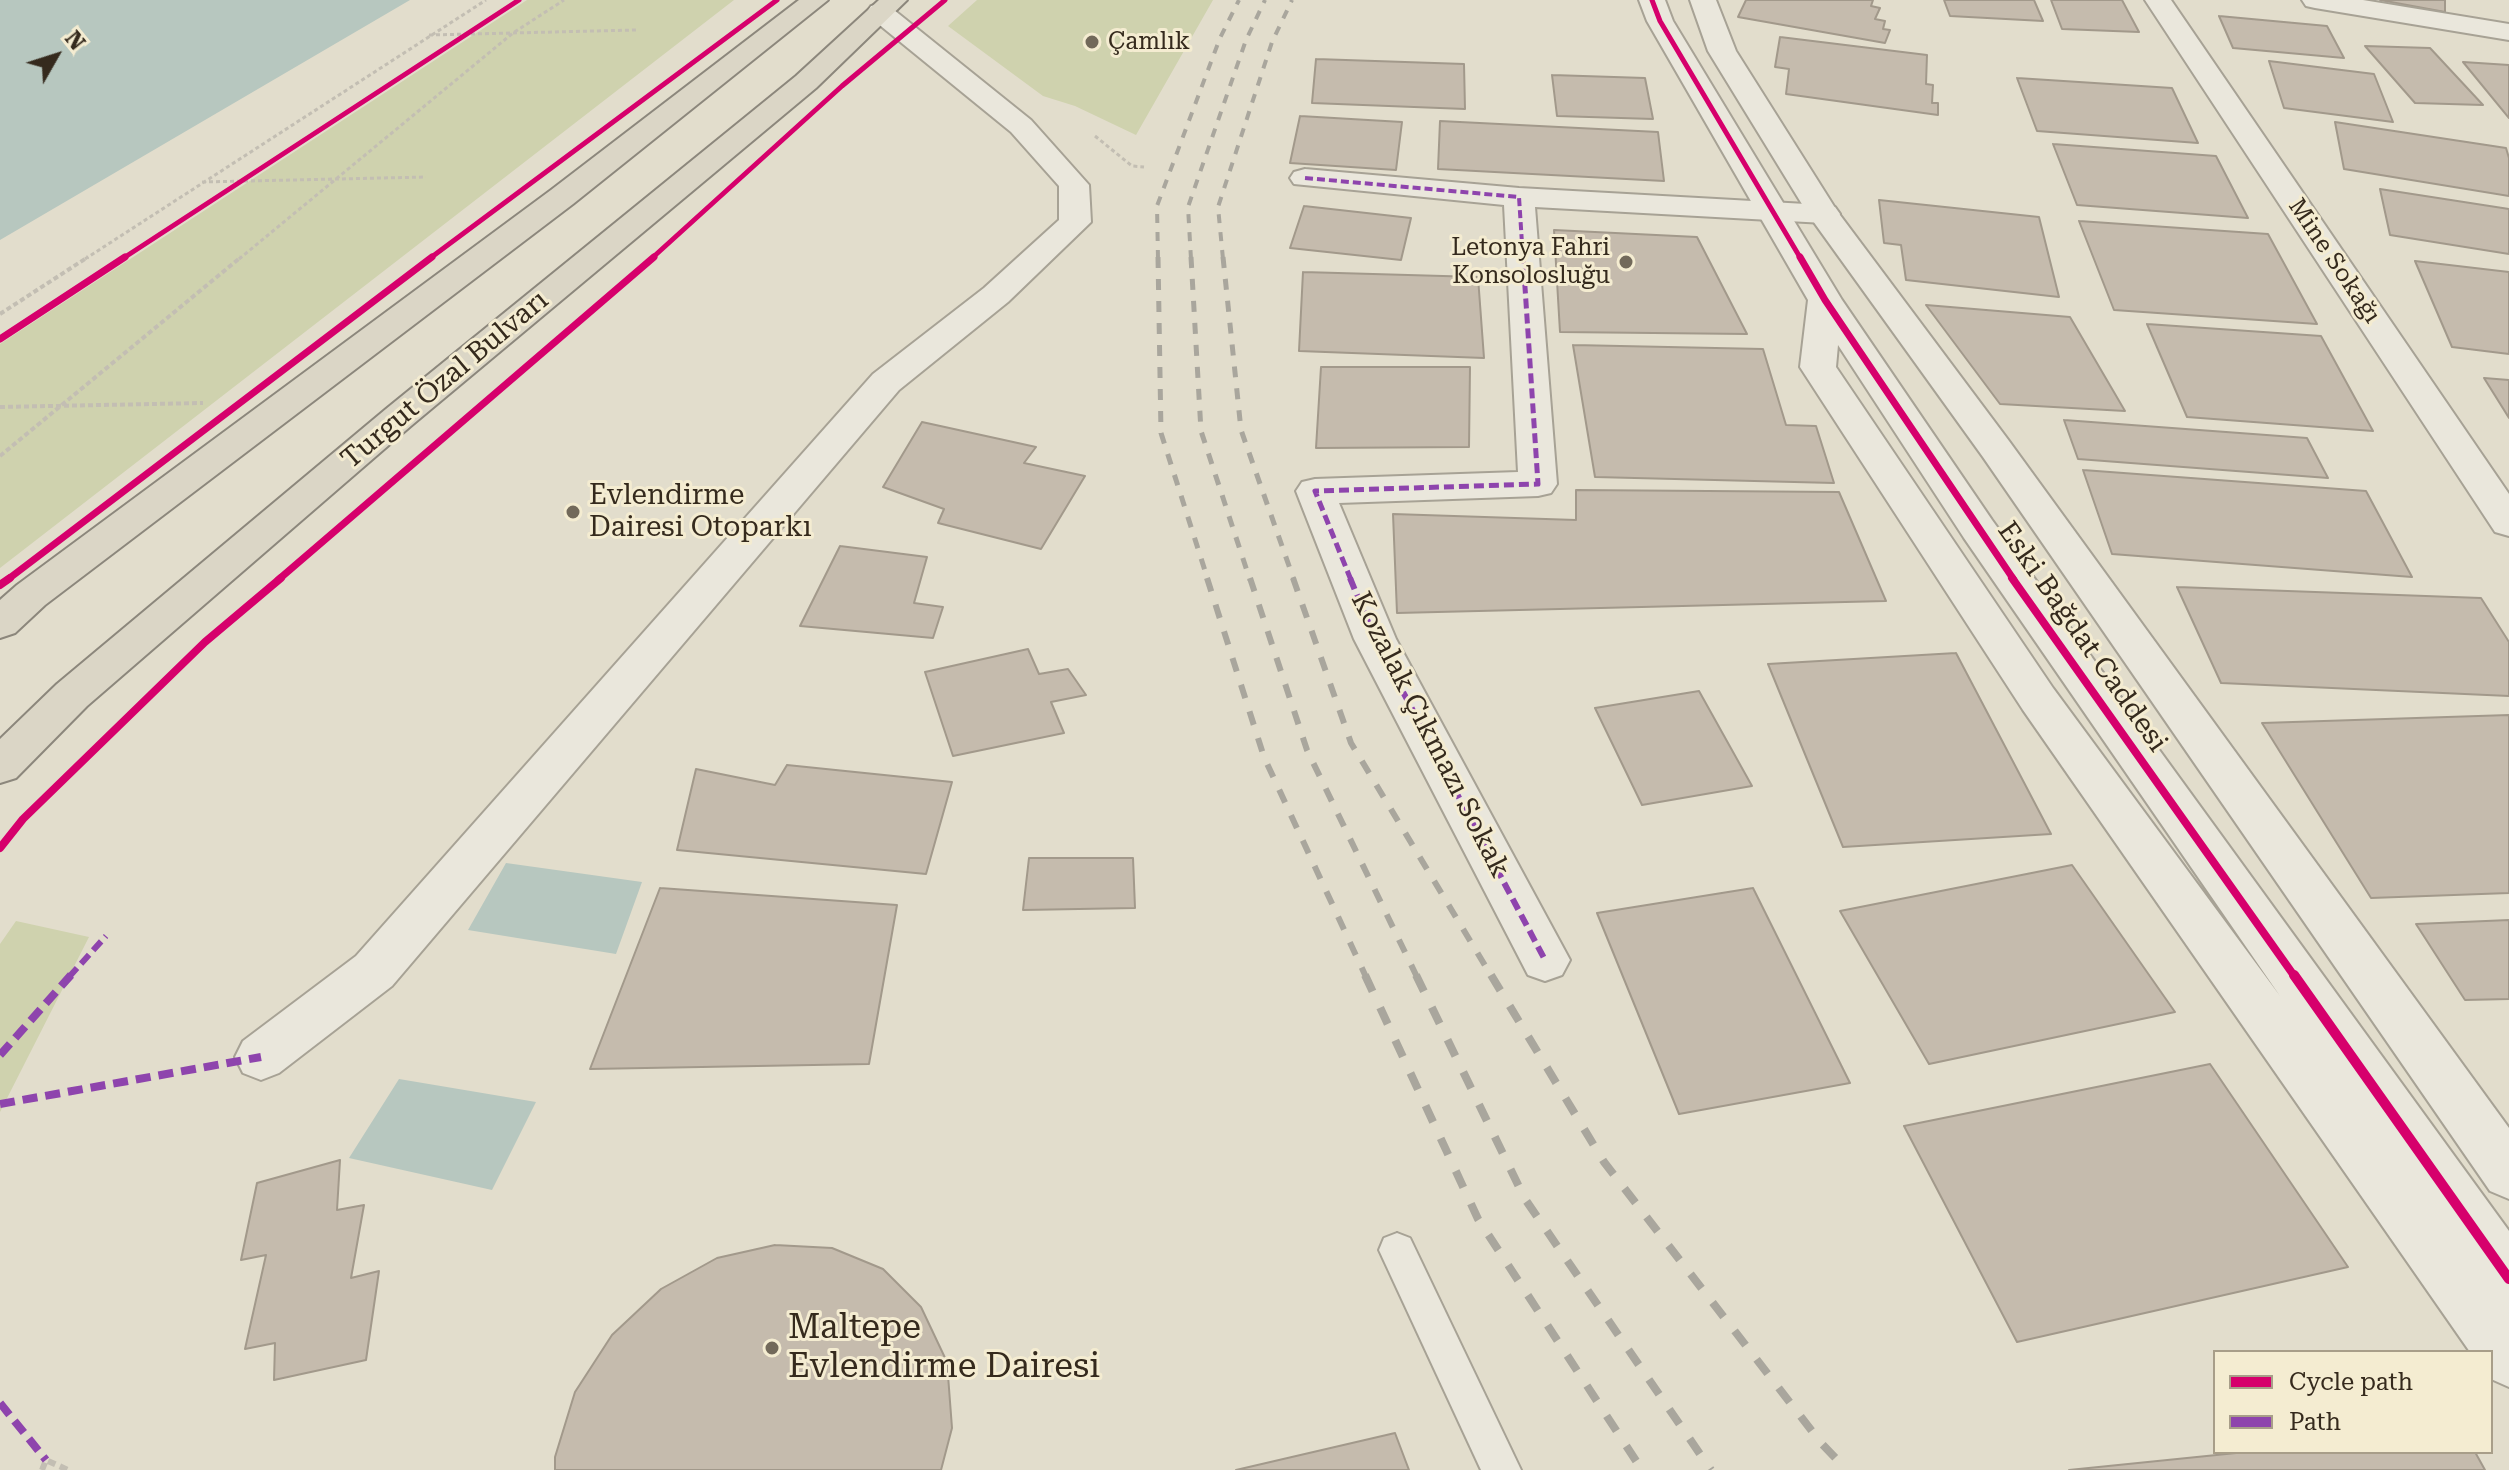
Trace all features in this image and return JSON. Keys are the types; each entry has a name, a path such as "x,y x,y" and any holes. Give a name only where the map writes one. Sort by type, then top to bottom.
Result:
{"highway":[{"path":"0,623 31,595 562,197 815,0"},
{"name":"Turgut Özal Bulvarı","path":"0,766 72,695 399,417 806,82 887,6"}],"street":[{"name":"Eski Bağdat Caddesi","path":"1652,0 1660,21 1825,300 1978,529 2509,1279"},
{"name":"Eski Bağdat Caddesi","path":"1703,0 1722,51 1824,214 1996,449 2509,1173"},
{"name":"Mine Sokağı","path":"2158,0 2509,523"},
{"path":"2315,0 2509,32"},
{"path":"2485,0 2509,32"},
{"path":"261,1057 374,971 886,382 996,295 1075,222 1074,185 1021,126 887,6"},
{"path":"1305,178 1519,197 1824,214"},
{"name":"Kozalak Çıkmazı Sokak","path":"1519,197 1538,484 1315,491 1375,639 1545,960"},
{"path":"1825,300 1818,367 2038,699 2509,1357"}],"lane":[{"path":"1397,1250 1501,1470"}],"path":[{"path":"0,314 486,0"},
{"path":"0,456 513,33 564,0"},
{"path":"452,42 479,25"},
{"path":"428,35 636,30"},
{"path":"226,189 251,172"},
{"path":"201,182 426,177"},
{"path":"0,407 211,403"},
{"path":"42,1470 46,1460 68,1470"}],"green space":[{"path":"527,0 734,0 0,568 0,344"},
{"path":"977,0 1213,0 1136,135 1075,106 1043,96 948,26"},
{"path":"16,921 89,937 0,1112 0,944"}],"shaded area":[{"path":"0,0 410,0 0,240"},
{"path":"506,863 642,882 616,954 468,930"},
{"path":"399,1079 536,1102 492,1190 349,1158"}],"building":[{"path":"1746,0 1873,0 1871,6 1880,8 1875,19 1885,21 1883,29 1890,30 1885,43 1738,17"},
{"path":"1944,0 2034,0 2043,21 1950,16"},
{"path":"2051,0 2122,0 2139,32 2062,29"},
{"path":"2380,0 2445,0 2445,12"},
{"path":"2219,16 2327,26 2344,58 2233,48"},
{"path":"1780,37 1927,55 1926,84 1933,85 1932,103 1938,103 1938,115 1786,94 1789,69 1775,67"},
{"path":"2365,46 2430,48 2483,105 2415,103"},
{"path":"1316,59 1464,64 1465,109 1312,103"},
{"path":"2269,61 2374,74 2393,122 2284,108"},
{"path":"2463,62 2509,65 2509,118"},
{"path":"1552,75 1645,78 1653,119 1557,116"},
{"path":"2017,78 2172,88 2198,143 2037,131"},
{"path":"1300,116 1402,122 1396,170 1290,163"},
{"path":"1440,121 1658,132 1664,181 1438,169"},
{"path":"2335,122 2506,148 2509,196 2344,169"},
{"path":"2053,144 2216,156 2248,218 2077,205"},
{"path":"2380,189 2509,209 2509,254 2390,235"},
{"path":"1879,200 2039,217 2059,297 1906,280 1901,245 1884,243"},
{"path":"1304,206 1411,218 1401,260 1290,248"},
{"path":"2079,221 2268,234 2317,324 2114,310"},
{"path":"1554,230 1697,237 1747,334 1560,332"},
{"path":"2415,261 2509,272 2509,354 2452,347"},
{"path":"1303,272 1478,277 1484,358 1299,351"},
{"path":"1926,305 2070,317 2125,411 2000,404"},
{"path":"2147,324 2321,336 2373,431 2187,417"},
{"path":"1573,345 1763,349 1786,425 1816,426 1834,483 1595,477"},
{"path":"1321,367 1470,367 1469,447 1316,448"},
{"path":"2484,378 2509,380 2509,418"},
{"path":"2064,420 2307,438 2328,478 2078,459"},
{"path":"922,422 1036,447 1024,463 1085,476 1041,549 938,523 944,509 883,487"},
{"path":"2083,470 2366,491 2412,577 2112,554"},
{"path":"1576,490 1839,492 1886,601 1397,613 1393,514 1576,520"},
{"path":"840,546 927,557 914,603 943,607 933,638 800,626"},
{"path":"2177,587 2481,598 2509,642 2509,696 2221,683"},
{"path":"1028,649 1039,674 1068,669 1086,695 1051,702 1064,733 953,756 925,672"},
{"path":"1956,653 2051,834 1843,847 1768,664"},
{"path":"1699,691 1752,786 1642,805 1595,708"},
{"path":"2509,715 2509,893 2371,898 2262,723"},
{"path":"787,765 952,782 926,874 677,850 696,769 775,785"},
{"path":"1029,858 1133,858 1135,908 1023,910"},
{"path":"2072,865 2175,1012 1929,1064 1840,911"},
{"path":"660,888 897,905 869,1064 590,1069"},
{"path":"1753,888 1850,1083 1679,1114 1597,913"},
{"path":"2509,920 2509,999 2465,1000 2416,924"},
{"path":"2210,1064 2348,1267 2017,1342 1904,1126"},
{"path":"340,1160 337,1210 364,1205 351,1278 379,1271 366,1360 274,1380 275,1343 245,1349 266,1255 241,1260 257,1183"},
{"name":"Maltepe Evlendirme Dairesi","path":"775,1245 832,1248 883,1269 921,1307 947,1362 952,1428 941,1470 555,1470 555,1457 575,1392 612,1335 661,1289 717,1258"},
{"path":"1395,1433 1409,1470 1236,1470"},
{"path":"2226,1454 2476,1454 2485,1470 2069,1470"}],"railway":[{"path":"1158,259 1157,206 1220,38 1239,0"},
{"path":"1191,259 1188,207 1246,40 1265,0"},
{"path":"1223,259 1218,207 1272,42 1292,0"},
{"path":"1158,257 1161,433 1208,580"},
{"path":"1191,257 1201,431 1250,580"},
{"path":"1223,257 1241,430 1294,580"},
{"path":"1207,578 1264,757 1366,977"},
{"path":"1250,578 1307,750 1417,977"},
{"path":"1293,578 1351,743 1492,977"},
{"path":"1365,975 1478,1219 1642,1470"},
{"path":"1416,975 1525,1199 1711,1470"},
{"path":"1491,975 1604,1162 1822,1444 1847,1470"}],"marked path":[{"path":"1305,178 1519,197 1538,484 1315,491 1375,639 1545,960"},
{"path":"0,1055 106,936"},
{"path":"0,1104 261,1057"},
{"path":"0,1403 46,1460"}],"cycle path":[{"path":"0,339 519,0"},
{"path":"0,585 601,129 777,0"},
{"path":"0,848 23,819 205,642 575,327 807,121 842,86 945,0"},
{"path":"1652,0 1660,21 1825,300 1978,529 2509,1279"}],"place":[{"name":"Çamlık","path":"1092,42"},
{"name":"Letonya Fahri Konsolosluğu","path":"1626,262"},
{"name":"Evlendirme Dairesi Otoparkı","path":"573,512"},
{"name":"Maltepe Evlendirme Dairesi","path":"772,1348"}]}
